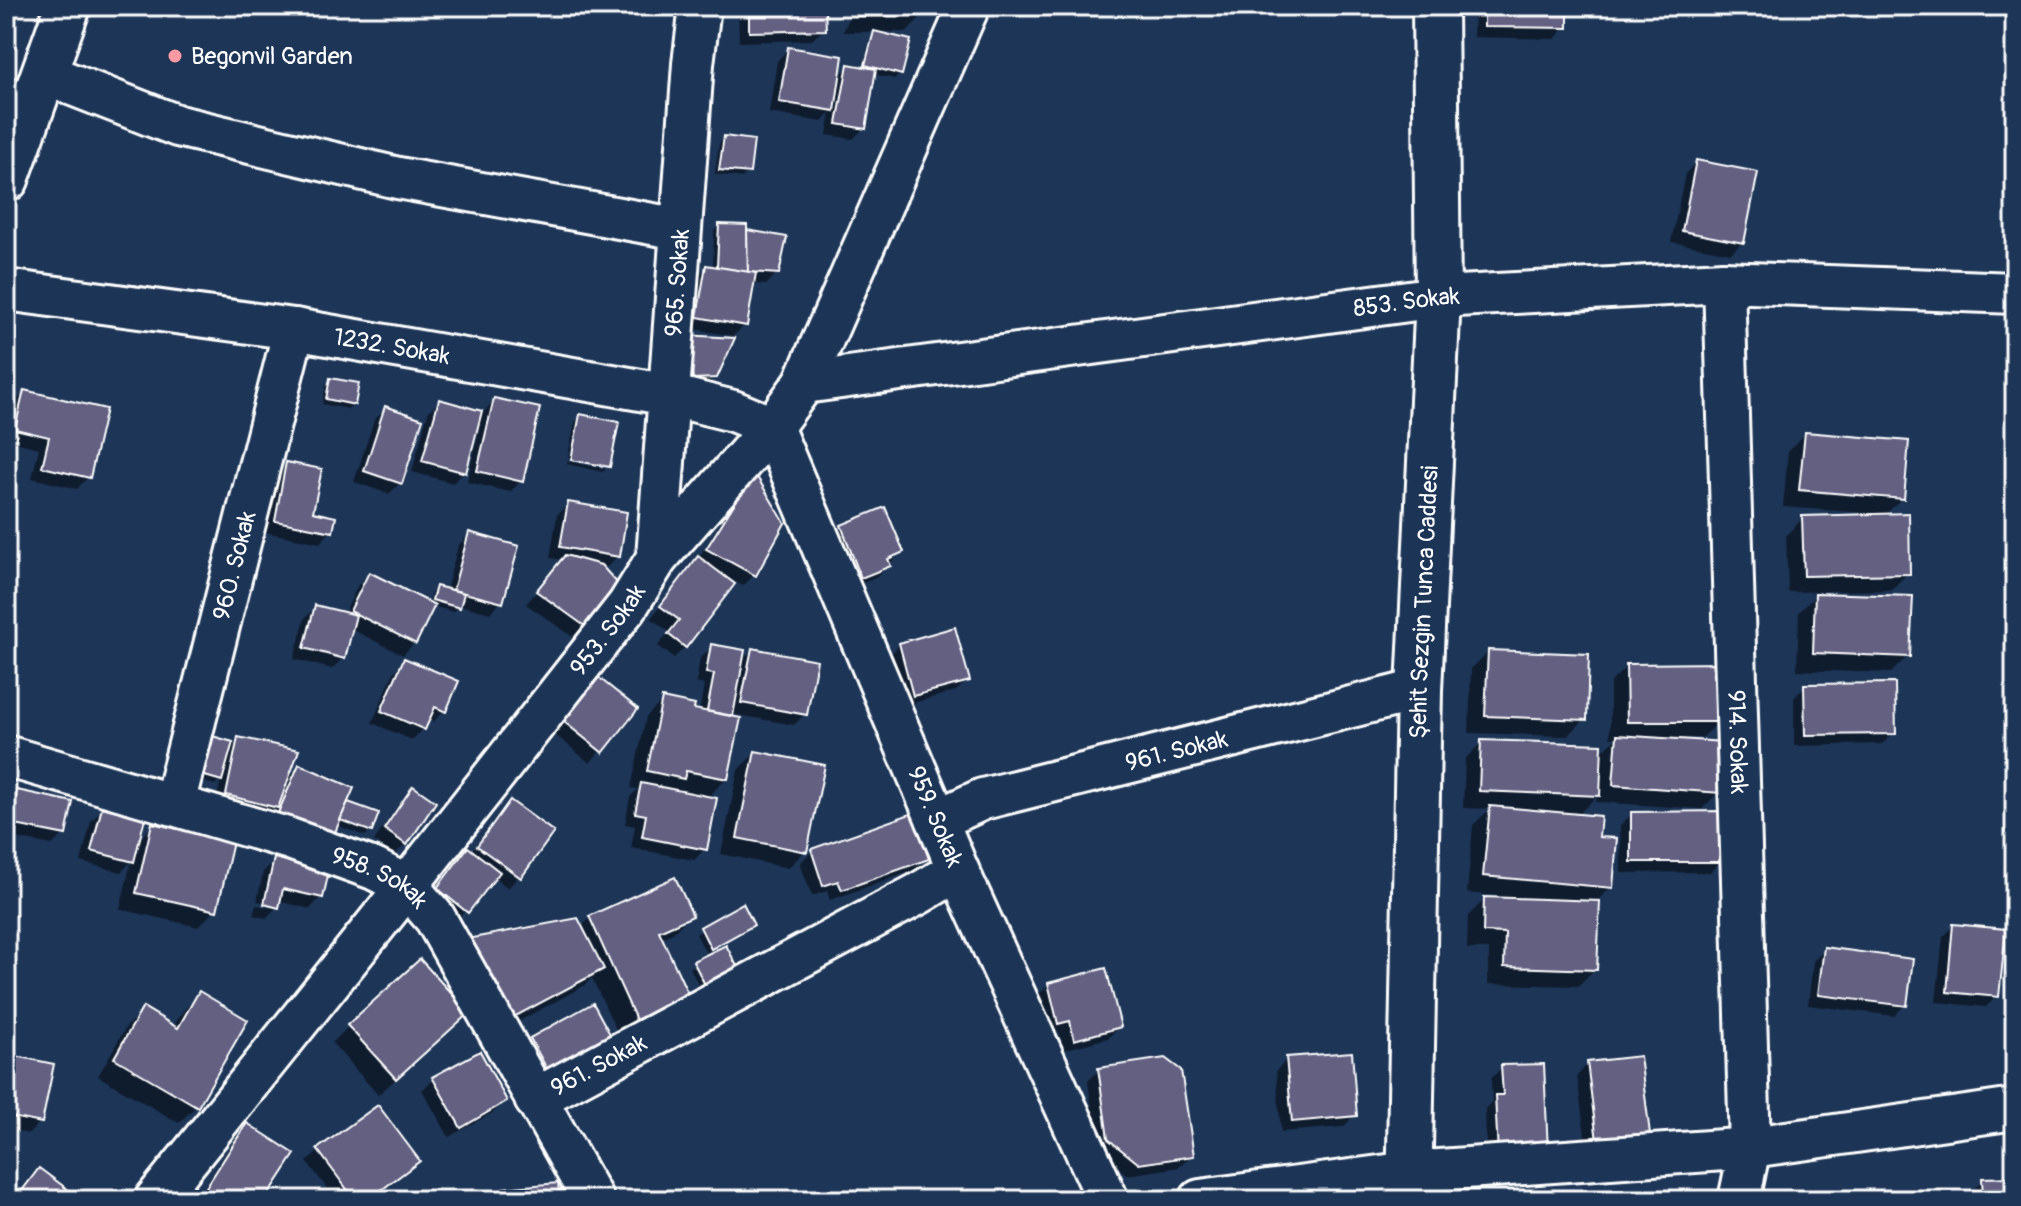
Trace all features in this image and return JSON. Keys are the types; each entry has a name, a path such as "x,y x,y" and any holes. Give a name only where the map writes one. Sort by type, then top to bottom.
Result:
{"street":[{"path":"6,179 68,6"},
{"name":"965. Sokak","path":"657,558 680,229 700,6"},
{"name":"953. Sokak","path":"155,1200 628,605 657,558 772,427 804,383 969,6"},
{"name":"Şehit Sezgin Tunca Caddesi","path":"1409,1186 1419,690 1438,297 1435,6"},
{"path":"45,74 178,126 398,178 680,229"},
{"name":"853. Sokak","path":"804,383 1438,297 1724,282 2015,293"},
{"name":"914. Sokak","path":"1724,282 1750,1147 1739,1200"},
{"name":"1232. Sokak","path":"6,290 294,329 669,395 733,411 772,427"},
{"name":"960. Sokak","path":"174,804 294,329"},
{"name":"959. Sokak","path":"772,427 958,870 1108,1200"},
{"name":"961. Sokak","path":"937,820 983,799 1419,690"},
{"name":"958. Sokak","path":"6,756 302,843 374,869 407,886 435,918 593,1200"},
{"name":"961. Sokak","path":"535,1099 958,870"},
{"path":"1200,1200 1409,1186 1750,1147 2015,1109"}],"building":[{"path":"749,6 825,6 826,30 749,32"},
{"path":"862,6 930,6 926,15 858,16"},
{"path":"1484,6 1568,6 1568,28 1484,27"},
{"path":"874,31 911,40 902,75 865,65"},
{"path":"788,47 843,56 835,111 779,102"},
{"path":"848,64 876,69 866,129 837,124"},
{"path":"724,136 754,140 750,173 719,170"},
{"path":"1696,160 1758,172 1744,243 1682,231"},
{"path":"719,224 747,225 748,272 717,267"},
{"path":"747,230 787,237 779,274 748,272"},
{"path":"706,265 756,273 747,326 697,317"},
{"path":"684,335 735,338 717,378 693,379"},
{"path":"330,378 359,383 355,405 326,399"},
{"path":"24,390 106,409 90,478 42,467 49,437 15,429"},
{"path":"494,398 540,408 523,482 477,471"},
{"path":"439,399 482,411 466,473 422,461"},
{"path":"385,406 423,419 402,484 364,471"},
{"path":"580,414 619,422 610,467 571,460"},
{"path":"1805,432 1909,441 1904,499 1799,490"},
{"path":"286,462 322,469 313,512 336,517 333,532 275,521"},
{"path":"754,472 785,523 756,576 706,549"},
{"path":"568,502 627,512 620,557 560,547"},
{"path":"885,507 904,552 888,559 891,566 861,578 841,525"},
{"path":"1909,513 1910,574 1804,576 1802,516"},
{"path":"469,532 519,546 503,603 453,590"},
{"path":"565,555 601,565 620,586 586,627 536,591"},
{"path":"698,556 735,584 686,648 668,634 679,620 660,606"},
{"path":"369,572 435,605 416,644 350,611"},
{"path":"436,586 464,593 460,608 432,600"},
{"path":"1815,593 1913,596 1910,657 1813,653"},
{"path":"315,605 356,615 345,659 304,648"},
{"path":"955,627 970,681 913,696 899,643"},
{"path":"711,644 745,650 733,716 707,711 714,674 706,673"},
{"path":"752,648 817,660 807,715 741,703"},
{"path":"1488,650 1589,654 1587,720 1485,716"},
{"path":"404,658 459,681 446,712 435,707 425,730 381,711"},
{"path":"1722,663 1722,722 1627,722 1626,664"},
{"path":"598,677 638,709 603,753 563,721"},
{"path":"1895,683 1896,734 1805,735 1804,684"},
{"path":"662,698 695,705 694,709 741,718 728,779 686,771 684,779 647,771"},
{"path":"202,733 233,742 222,781 191,772"},
{"path":"1617,735 1724,742 1721,793 1613,785"},
{"path":"238,737 299,750 278,808 226,795"},
{"path":"1481,740 1602,744 1600,796 1479,791"},
{"path":"755,751 825,765 807,852 737,838"},
{"path":"299,764 354,788 333,837 278,813"},
{"path":"641,783 717,798 707,850 642,837 646,815 635,813"},
{"path":"413,786 436,802 407,845 384,829"},
{"path":"17,790 73,802 66,835 10,824"},
{"path":"510,800 554,832 521,878 477,846"},
{"path":"348,802 379,813 372,832 340,820"},
{"path":"1490,806 1601,816 1599,837 1617,838 1613,888 1483,876"},
{"path":"102,807 145,818 134,862 91,851"},
{"path":"1723,811 1723,862 1631,862 1631,812"},
{"path":"913,813 929,859 842,890 838,881 823,886 811,849"},
{"path":"152,823 233,842 217,911 136,893"},
{"path":"468,847 500,872 468,913 437,888"},
{"path":"274,858 329,871 323,898 283,889 279,908 264,904"},
{"path":"675,877 693,916 659,931 689,996 636,1020 589,916"},
{"path":"1484,897 1600,901 1597,970 1504,967 1505,933 1483,932"},
{"path":"743,903 754,925 711,949 700,927"},
{"path":"578,918 604,969 514,1017 467,939"},
{"path":"1953,924 2006,929 1999,997 1947,992"},
{"path":"726,945 741,974 708,991 693,961"},
{"path":"1824,947 1913,959 1907,1006 1818,995"},
{"path":"420,959 469,1013 396,1079 347,1025"},
{"path":"1106,968 1121,1027 1074,1040 1070,1021 1058,1024 1048,983"},
{"path":"199,991 248,1020 198,1107 114,1058 143,1007 178,1028"},
{"path":"593,1003 611,1036 548,1071 530,1038"},
{"path":"480,1051 507,1101 461,1128 432,1077"},
{"path":"1352,1052 1357,1116 1292,1122 1286,1057"},
{"path":"6,1054 54,1064 42,1123 6,1116"},
{"path":"1640,1056 1651,1142 1598,1149 1587,1062"},
{"path":"1165,1058 1181,1070 1194,1156 1139,1164 1108,1139 1098,1068"},
{"path":"1544,1064 1548,1152 1498,1155 1495,1095 1503,1095 1501,1065"},
{"path":"378,1105 420,1161 368,1200 355,1200 317,1149"},
{"path":"247,1123 295,1154 265,1200 198,1200"},
{"path":"39,1168 82,1200 15,1200"},
{"path":"2015,1177 2015,1200 1983,1200 1982,1178"},
{"path":"558,1183 560,1200 504,1200 503,1188"}],"place":[{"name":"Begonvil Garden","path":"175,56"}]}
